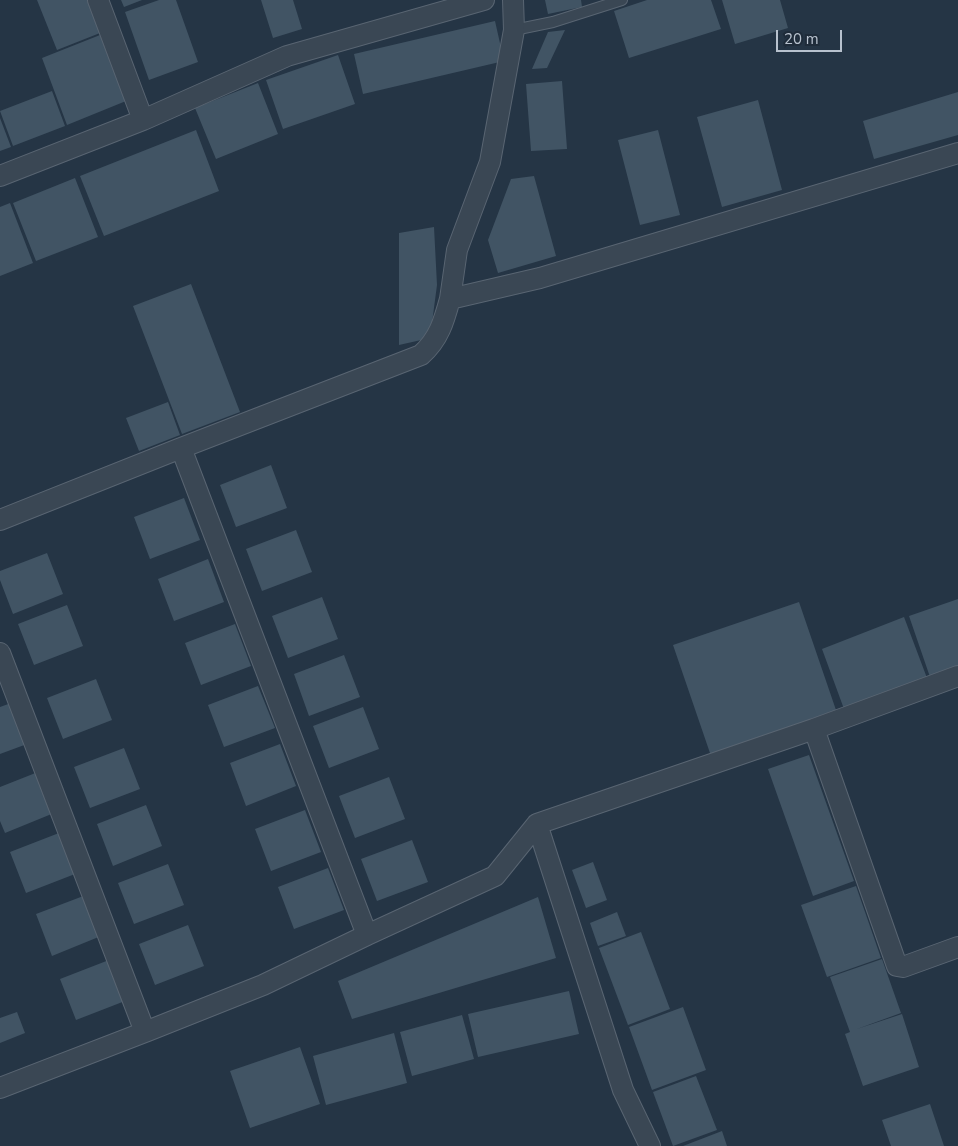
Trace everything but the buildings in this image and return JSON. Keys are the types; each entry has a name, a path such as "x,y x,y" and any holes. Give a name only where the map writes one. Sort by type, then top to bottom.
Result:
{"street":[{"path":"98,0 143,120"},
{"path":"0,176 143,120 287,56 484,0"},
{"path":"0,520 421,355 433,344 442,327 450,299 457,250 490,162 514,30 513,0"},
{"path":"450,299 540,278 958,153"},
{"path":"182,448 368,935"},
{"path":"0,653 146,1032"},
{"path":"0,1088 263,985 495,876 537,824 814,729 958,676"},
{"path":"814,729 897,966 902,967 958,947"},
{"path":"537,824 623,1090 650,1146"}],"lane":[{"path":"514,30 553,22 622,0"}]}
